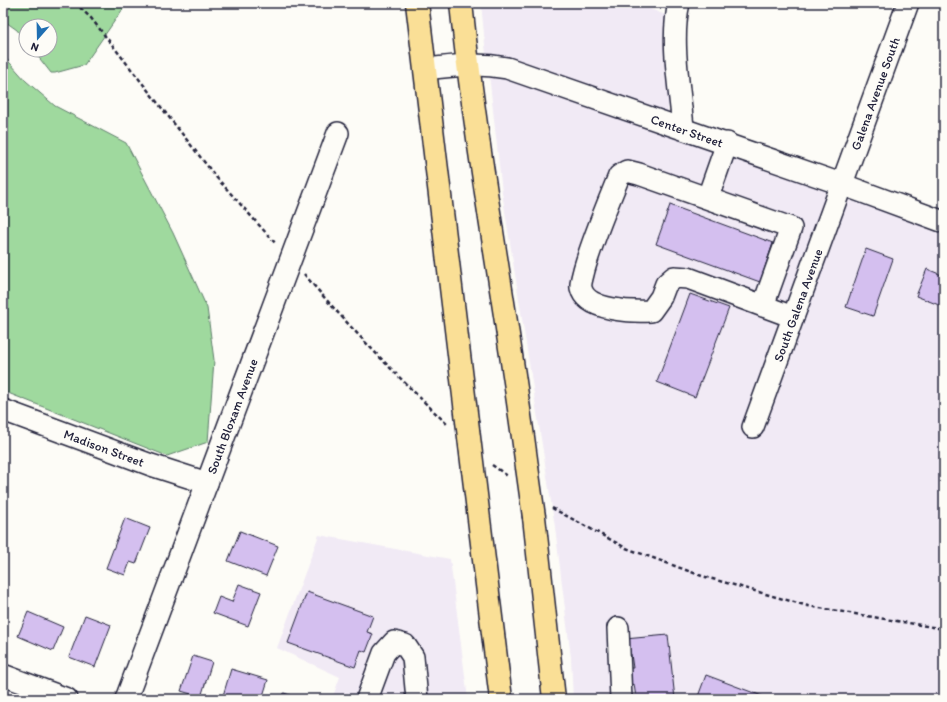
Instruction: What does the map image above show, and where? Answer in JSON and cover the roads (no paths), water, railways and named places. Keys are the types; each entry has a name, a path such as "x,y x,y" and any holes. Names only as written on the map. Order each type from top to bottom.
{"highway":[{"path":"417,3 501,699"},
{"path":"461,3 480,161 514,374 534,517 554,699"}],"street":[{"path":"680,3 676,17 676,44 683,128"},
{"name":"Galena Avenue South","path":"841,184 908,3"},
{"name":"Center Street","path":"425,69 468,64 488,64 507,68 727,143 944,222"},
{"name":"South Bloxam Avenue","path":"126,699 338,134"},
{"path":"708,197 727,143"},
{"path":"763,306 791,228 708,197 639,174 627,171 619,176 588,256 581,288 587,299 613,310 635,312 651,311 661,297 666,284 674,277 688,278 792,317"},
{"name":"South Galena Avenue","path":"753,427 841,184"},
{"name":"Madison Street","path":"3,410 150,465 207,483"},
{"path":"618,628 621,699"},
{"path":"367,699 384,653 394,642 405,644 413,657 417,699"},
{"path":"3,675 67,699"}]}
